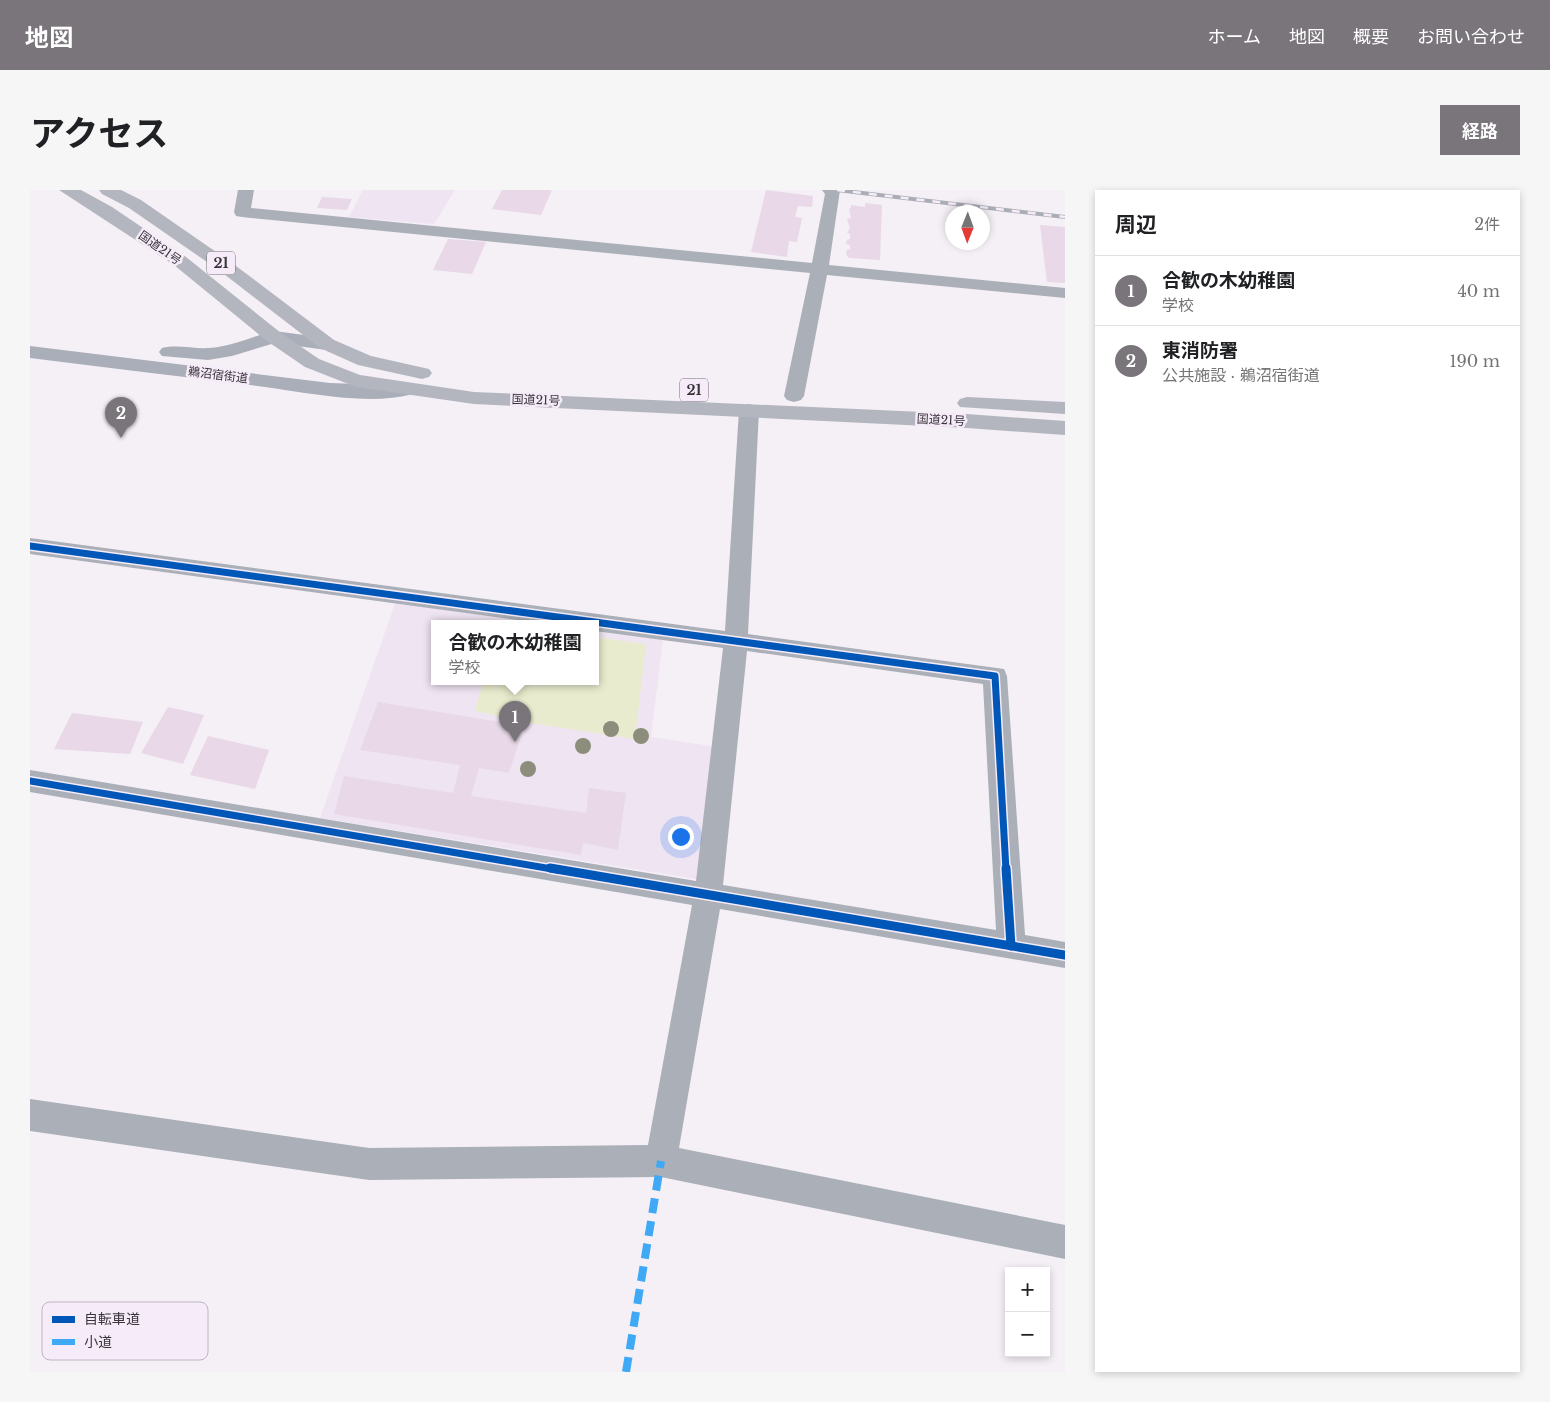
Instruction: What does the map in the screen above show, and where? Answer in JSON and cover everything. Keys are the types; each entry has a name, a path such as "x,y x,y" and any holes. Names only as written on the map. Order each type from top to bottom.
{"highway":[{"name":"国道21号","path":"68,190 106,210 180,261 274,337 312,363 356,381 406,390 474,398 967,421 1065,428"},
{"name":"国道21号","path":"108,190 135,204 226,267 327,344 365,362 392,369 435,375 522,382 1065,408"}],"street":[{"path":"246,190 242,212 1065,293"},
{"path":"794,396 820,268 833,192 830,190"},
{"path":"30,345 208,354 225,352 274,337 327,344"},
{"name":"鵜沼宿街道","path":"30,352 330,389 382,392 406,390"},
{"path":"661,1161 708,895 736,642 749,410"},
{"path":"30,546 574,620"},
{"path":"599,623 995,676 1011,946"},
{"path":"30,781 1065,955"},
{"path":"30,1115 369,1164 661,1161 1065,1242"}],"shaded area":[{"path":"363,190 455,190 434,224 349,217"},
{"path":"396,601 531,620 431,620 431,685 599,685 599,630 663,639 651,737 717,747 702,880 320,818"}],"green space":[{"path":"599,638 646,644 635,739 530,723 475,711 482,685 599,685"}],"building":[{"path":"502,190 552,190 541,215 492,209"},
{"path":"766,190 813,196 812,207 798,206 795,217 802,218 797,242 789,241 787,257 751,252"},
{"path":"322,197 352,199 347,210 317,208"},
{"path":"865,203 882,205 880,260 849,258 846,254 847,250 850,249 850,245 846,244 847,240 850,239 850,234 847,233 850,228 847,219 851,218 849,209 851,205 865,207"},
{"path":"1040,225 1065,227 1065,283 1047,282"},
{"path":"448,239 486,242 472,274 433,270"},
{"path":"378,702 524,726 509,773 479,768 471,796 586,813 589,788 626,793 618,850 583,843 581,855 334,814 344,776 453,793 460,765 360,750"},
{"path":"168,707 204,715 183,764 141,753"},
{"path":"72,713 143,722 130,754 54,749"},
{"path":"208,736 269,750 255,789 190,775"}],"railway":[{"path":"837,190 1065,217"}],"marked path":[{"path":"626,1372 661,1161"}],"cycle path":[{"path":"30,546 579,620"},
{"path":"599,623 995,676 1011,946"},
{"path":"30,781 1065,955"}],"place":[{"name":"東消防署","path":"121,438"},
{"name":"合歓の木幼稚園","path":"515,742"}]}
